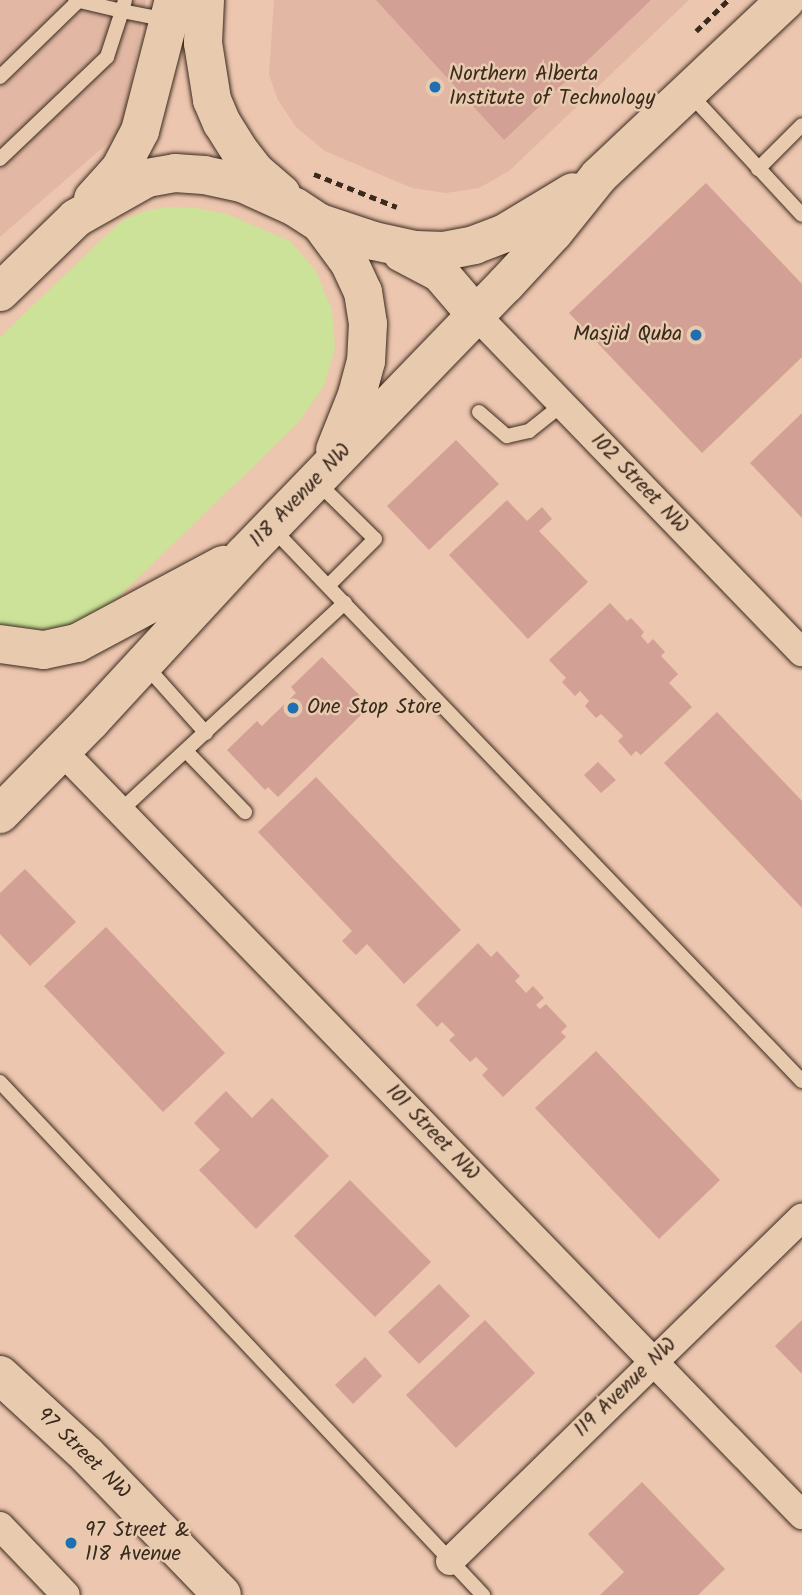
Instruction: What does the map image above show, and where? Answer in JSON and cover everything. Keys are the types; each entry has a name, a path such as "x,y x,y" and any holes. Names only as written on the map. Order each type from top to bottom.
{"main road":[{"path":"205,0 206,72 222,123 255,171 308,215 353,272 363,292 368,324 366,361 357,396 322,474"},
{"name":"118 Avenue NW","path":"0,814 554,232 599,176 786,0"},
{"path":"0,292 76,218 120,169 140,131 172,10"},
{"name":"118 Avenue NW","path":"76,218 147,177 174,173 204,175 242,183 308,215 374,241 415,250 444,251 474,245 535,217 599,176"},
{"path":"374,241 426,263 440,272 476,315"},
{"path":"0,644 44,650 77,643 244,555"},
{"path":"0,1352 88,1455"},
{"name":"97 Street NW","path":"0,1375 88,1455 222,1595"}],"street":[{"name":"102 Street NW","path":"476,315 802,652"},
{"name":"101 Street NW","path":"62,751 802,1516"},
{"name":"119 Avenue NW","path":"450,1561 802,1217"},
{"path":"0,1526 66,1595"}],"lane":[{"path":"0,77 76,1 172,10"},
{"path":"0,159 107,57 123,6"},
{"path":"687,91 802,215"},
{"path":"758,170 802,125"},
{"path":"479,412 506,436 530,431 562,404"},
{"path":"322,474 375,539 328,586"},
{"path":"272,528 802,1081"},
{"path":"119,812 345,603"},
{"path":"144,664 206,733"},
{"path":"186,751 245,812"},
{"path":"0,1082 483,1595"}],"path":[{"path":"689,38 728,0"},
{"path":"306,168 403,209"}],"shaded area":[{"path":"0,0 146,0 123,130 0,237"},
{"name":"Northern Alberta Institute of Technology","path":"274,0 689,0 509,171 479,188 446,193 412,188 325,151 296,127 278,100 269,75"}],"green space":[{"path":"167,207 196,208 227,214 290,241 316,271 332,310 335,348 324,386 298,423 110,605 60,635 0,628 0,337 121,221 144,211"}],"building":[{"path":"376,0 651,0 504,140"},
{"name":"Masjid Quba","path":"706,183 802,284 802,357 702,453 569,313"},
{"path":"802,413 802,518 750,463"},
{"path":"456,440 499,484 429,550 387,506"},
{"path":"507,500 527,521 542,507 552,519 539,531 588,582 528,639 449,555"},
{"path":"610,603 627,621 631,618 644,632 641,636 648,644 653,639 665,652 661,656 678,674 669,683 692,707 641,755 636,751 631,756 618,741 623,736 601,714 596,718 585,706 589,701 580,691 575,696 562,682 566,678 549,660"},
{"path":"322,657 370,706 278,797 268,787 265,790 227,750 257,721 262,726 296,693 291,687"},
{"path":"717,712 802,801 802,908 664,763"},
{"path":"598,762 616,780 601,793 584,775"},
{"path":"316,777 461,930 404,984 367,944 356,955 342,941 352,931 258,832"},
{"path":"25,869 76,922 30,966 0,934 0,893"},
{"path":"106,927 225,1053 163,1112 44,986"},
{"path":"478,943 491,957 497,951 520,976 515,981 526,993 533,986 544,998 536,1005 540,1009 546,1004 567,1026 561,1032 566,1037 503,1097 482,1075 488,1069 476,1057 470,1062 449,1040 455,1035 442,1022 437,1027 416,1005"},
{"path":"596,1051 720,1180 659,1239 535,1108"},
{"path":"226,1091 252,1118 272,1098 329,1156 256,1229 199,1170 220,1150 194,1123"},
{"path":"350,1180 431,1262 375,1317 294,1236"},
{"path":"439,1284 470,1316 419,1364 388,1332"},
{"path":"485,1320 535,1373 456,1448 406,1395"},
{"path":"802,1320 802,1374 775,1346"},
{"path":"365,1357 382,1376 353,1404 335,1385"},
{"path":"642,1482 725,1569 698,1595 600,1595 624,1572 588,1534"}],"place":[{"name":"Northern Alberta Institute of Technology","path":"435,87"},
{"name":"Masjid Quba","path":"696,335"},
{"name":"One Stop Store","path":"293,708"},
{"name":"97 Street & 118 Avenue","path":"71,1543"}]}
